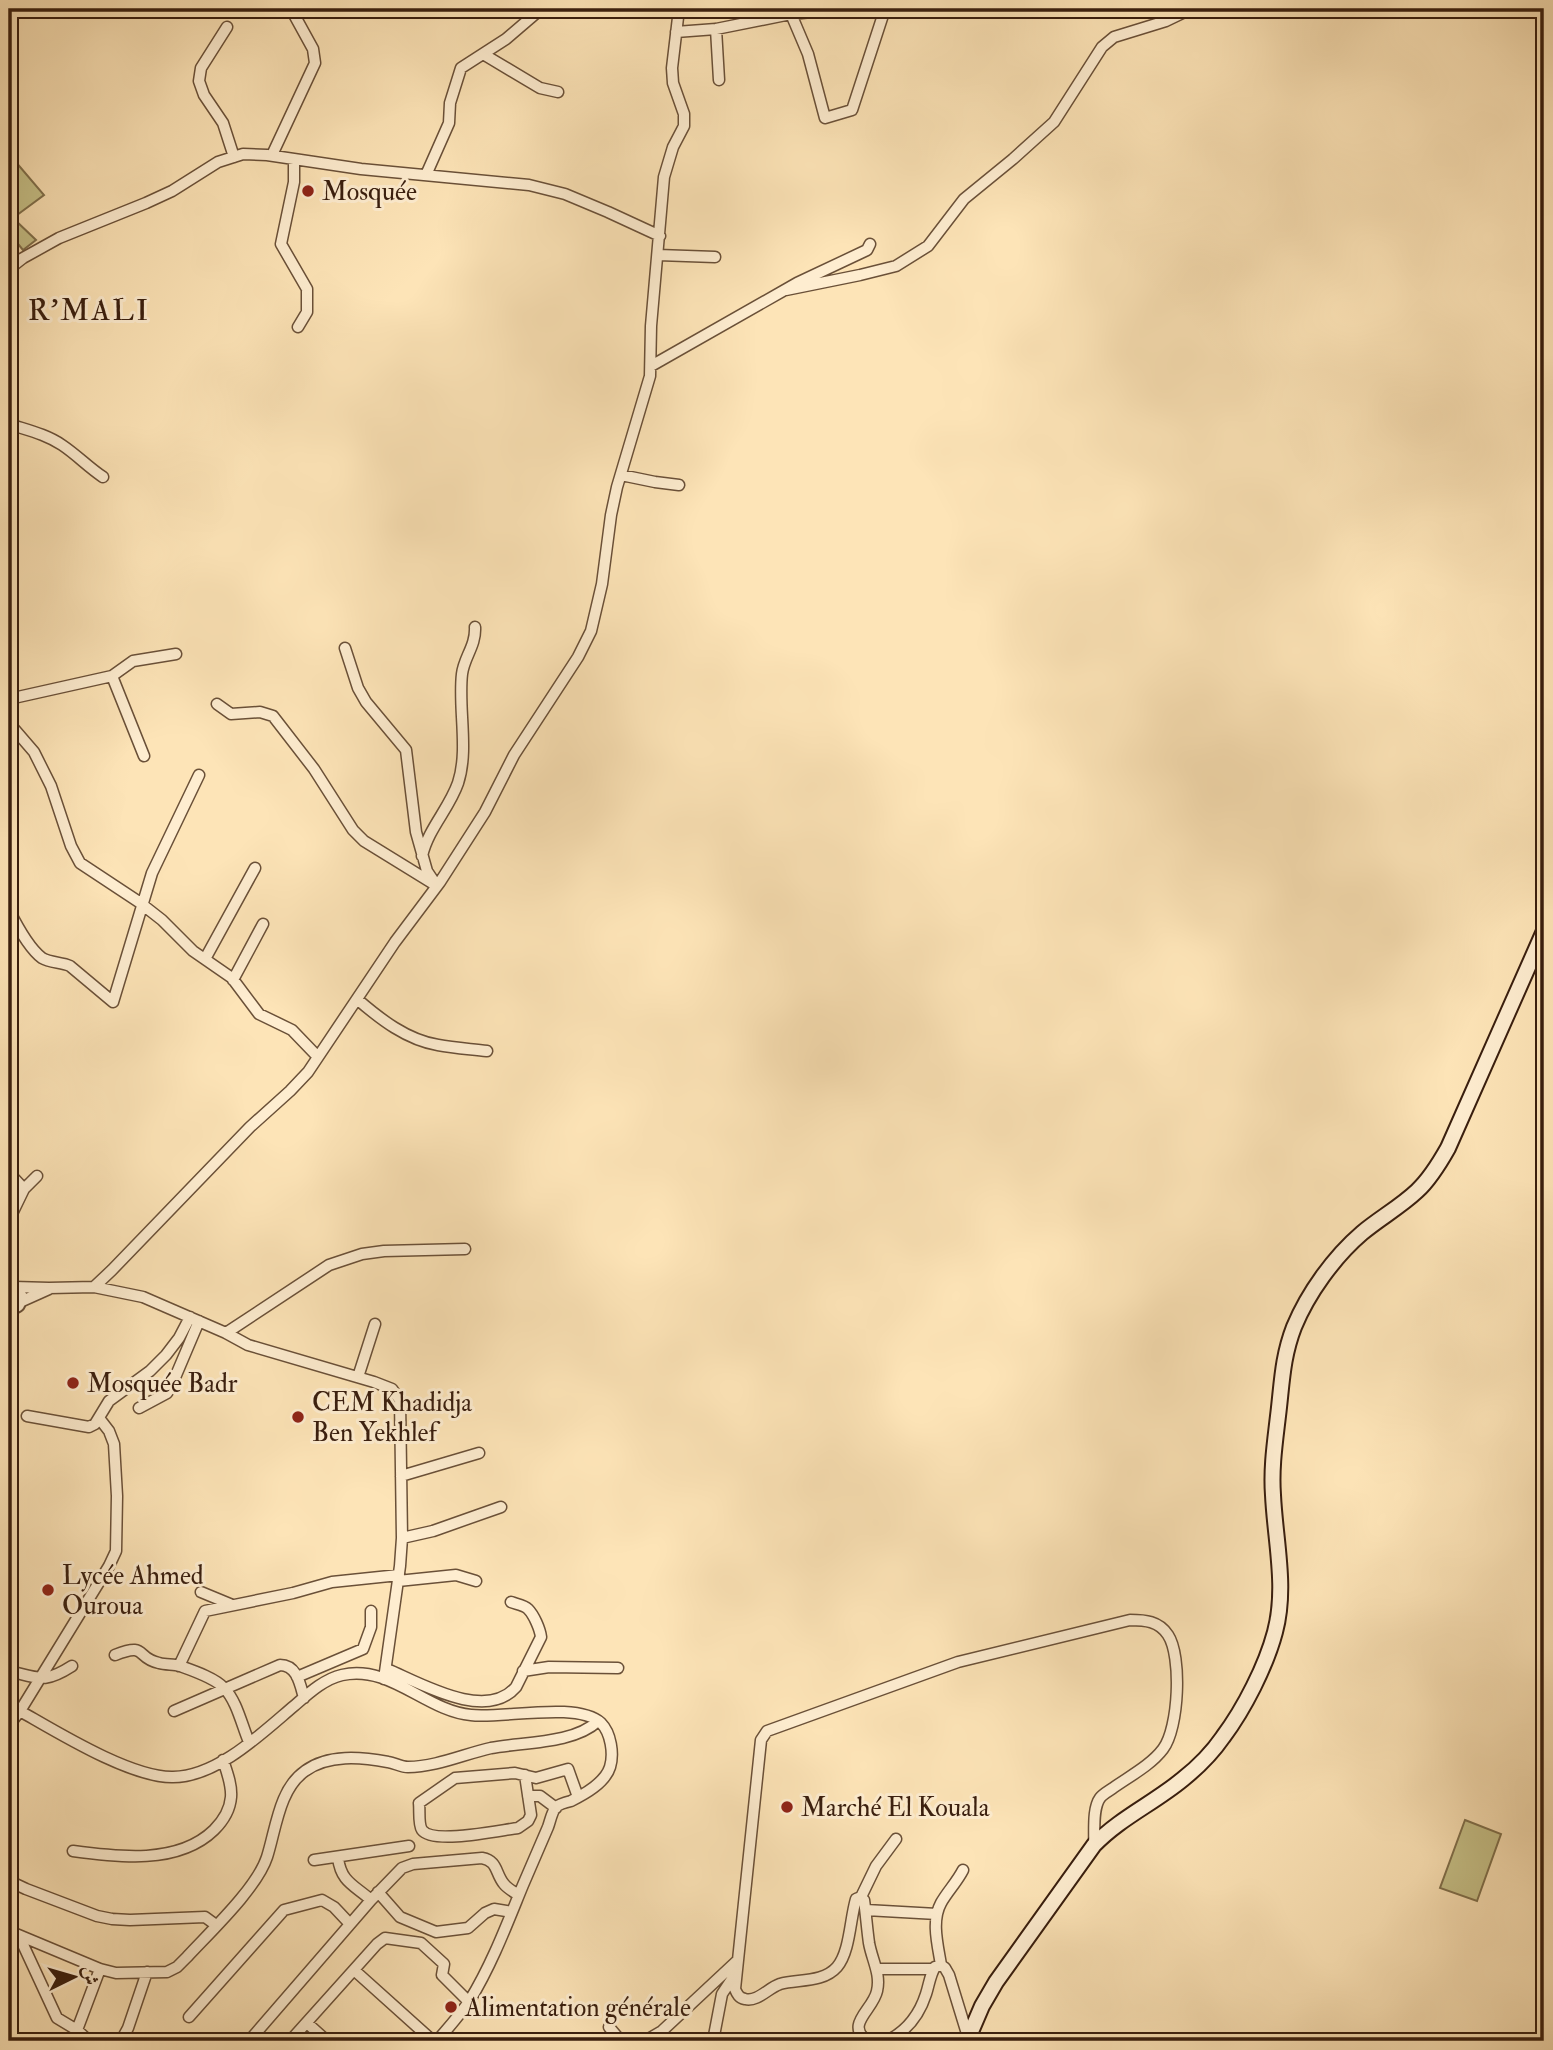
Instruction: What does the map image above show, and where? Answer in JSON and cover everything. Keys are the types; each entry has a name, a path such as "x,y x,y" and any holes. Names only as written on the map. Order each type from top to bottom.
{"main road":[{"path":"968,2039 996,1982 1094,1845 1108,1830 1182,1780 1203,1761 1224,1736 1246,1699 1265,1661 1275,1632 1279,1604 1280,1572 1272,1472 1282,1370 1294,1328 1311,1295 1339,1257 1361,1234 1418,1191 1434,1172 1448,1148 1544,931"}],"street":[{"path":"272,155 315,63 313,49 291,9"},
{"path":"426,175 449,123 450,103 461,68 506,39 541,9"},
{"path":"94,1286 250,1127 308,1072 485,812 514,755 578,657 591,631 602,584 611,515 650,376 651,326 664,177 673,147 684,127 684,114 673,83 672,68 679,9"},
{"path":"676,32 716,29 758,14 844,9"},
{"path":"791,13 808,54 825,118 852,110 885,9"},
{"path":"786,290 895,266 928,246 964,199 1054,122 1102,47 1114,37 1166,21 1191,9"},
{"path":"227,27 201,68 199,81 223,123 234,157"},
{"path":"716,29 719,80"},
{"path":"483,54 540,88 558,92"},
{"path":"9,269 59,237 146,204 218,162 243,154 272,155 361,169 529,185 565,194 660,236"},
{"path":"294,159 294,182 281,244 307,289 307,312 298,327"},
{"path":"651,366 786,290 867,250 870,244"},
{"path":"658,254 715,257"},
{"path":"9,424 49,437 103,477"},
{"path":"621,475 679,485"},
{"path":"422,857 428,837 447,807 458,782 462,753 462,674 474,644 475,627"},
{"path":"345,648 358,688 366,702 406,750 416,832 427,871 437,886"},
{"path":"9,699 112,677 133,661 176,654"},
{"path":"112,677 144,756"},
{"path":"216,704 231,714 260,712 273,716 314,769 353,830 364,841 437,886"},
{"path":"9,723 34,752 51,786 71,846 80,863 144,906 233,980 259,1014 292,1030 318,1057"},
{"path":"9,910 34,950 44,960 70,965 113,1002 152,873 199,775"},
{"path":"205,959 255,868"},
{"path":"233,980 263,924"},
{"path":"357,999 393,1027 420,1039 435,1045 487,1051"},
{"path":"9,1173 24,1189"},
{"path":"9,1220 24,1189 37,1176"},
{"path":"226,1333 329,1265 345,1258 384,1251 465,1249"},
{"path":"11,1287 94,1286 142,1297 248,1345 391,1389 400,1400 402,1538 386,1674"},
{"path":"11,1287 20,1293 12,1308"},
{"path":"12,1308 49,1288"},
{"path":"139,1408 167,1393 172,1387 194,1319"},
{"path":"27,1416 89,1427 95,1424 109,1401 150,1371 194,1319"},
{"path":"358,1377 375,1324"},
{"path":"9,1725 110,1566 116,1551 114,1444 99,1418"},
{"path":"401,1476 479,1453"},
{"path":"402,1538 433,1531 501,1507"},
{"path":"178,1665 202,1614 209,1610 332,1582 456,1575 476,1581"},
{"path":"201,1592 232,1604"},
{"path":"20,1711 71,1741 157,1777 176,1777 206,1771 249,1742 304,1698 330,1680 344,1675 386,1674 446,1695 483,1702 510,1694 541,1637 529,1609 511,1602"},
{"path":"297,1677 363,1649 371,1627 371,1611"},
{"path":"896,1839 876,1866 861,1897 856,1899 845,1953 831,1973 822,1978 776,1985 755,1999 744,2000 737,1995 734,1989 761,1740 767,1731 958,1662 1130,1620 1147,1620 1162,1628 1169,1636 1175,1664 1177,1708 1173,1729 1165,1747 1153,1760 1101,1797 1095,1819 1094,1845"},
{"path":"116,1655 132,1649 137,1650 151,1661 178,1665 225,1688 249,1742"},
{"path":"174,1711 280,1665 287,1665 292,1669 304,1698"},
{"path":"9,1671 40,1678 55,1677 72,1666"},
{"path":"523,1671 549,1667 618,1668"},
{"path":"354,1970 435,2041 469,2002 491,1963 556,1808 594,1787 609,1770 612,1749 602,1724 591,1717 569,1713 526,1712 495,1716 451,1712 395,1682 386,1674"},
{"path":"9,1931 100,1969 116,1973 167,1972 177,1967 257,1877 265,1864 283,1802 291,1786 303,1772 318,1763 338,1759 366,1759 390,1762 404,1768 443,1762 493,1748 559,1739 590,1729 598,1721"},
{"path":"73,1851 112,1856 152,1855 194,1844 221,1823 230,1806 231,1786 223,1760"},
{"path":"525,1775 531,1815 528,1821 518,1828 443,1837 423,1832 419,1803 455,1778 514,1773 525,1775 536,1778 568,1769 578,1797"},
{"path":"528,1796 540,1796 556,1808"},
{"path":"314,1860 409,1846"},
{"path":"338,1858 339,1872 343,1877 375,1896 400,1917 436,1931 468,1928 494,1909 512,1912"},
{"path":"249,2041 402,1868 413,1864 489,1859 495,1864 507,1887 519,1895"},
{"path":"887,2041 913,2021 923,2002 937,1967 937,1914 963,1870"},
{"path":"9,1881 105,1918 130,1920 205,1917 216,1925"},
{"path":"861,1897 866,1910 869,1946 877,1969 877,1992 858,2028 860,2036 868,2041"},
{"path":"189,2017 285,1910 322,1900 350,1924"},
{"path":"866,1910 937,1914"},
{"path":"19,1936 57,2018 89,2041"},
{"path":"290,2041 385,1938 426,1945 444,1964 442,1975 469,2002"},
{"path":"645,2041 662,2031 737,1961"},
{"path":"877,1969 945,1968 968,2039"},
{"path":"77,2030 100,1969"},
{"path":"121,2041 147,1972"},
{"path":"713,2041 722,1994 736,1973"},
{"path":"307,2023 327,2041"},
{"path":"608,2027 621,2040 626,2041"}],"shaded area":[{"path":"9,154 44,195 13,218 36,240 23,250 9,233"},
{"path":"1465,1820 1501,1834 1477,1901 1440,1888"}],"place":[{"name":"Mosquée","path":"308,191"},
{"name":"Mosquée Badr","path":"73,1383"},
{"name":"CEM Khadidja Ben Yekhlef","path":"298,1417"},
{"name":"Lycée Ahmed Ouroua","path":"48,1590"},
{"name":"Marché El Kouala","path":"787,1807"},
{"name":"Alimentation générale","path":"451,2007"}],"district":[{"name":"R'MALI","path":"89,310"}]}
